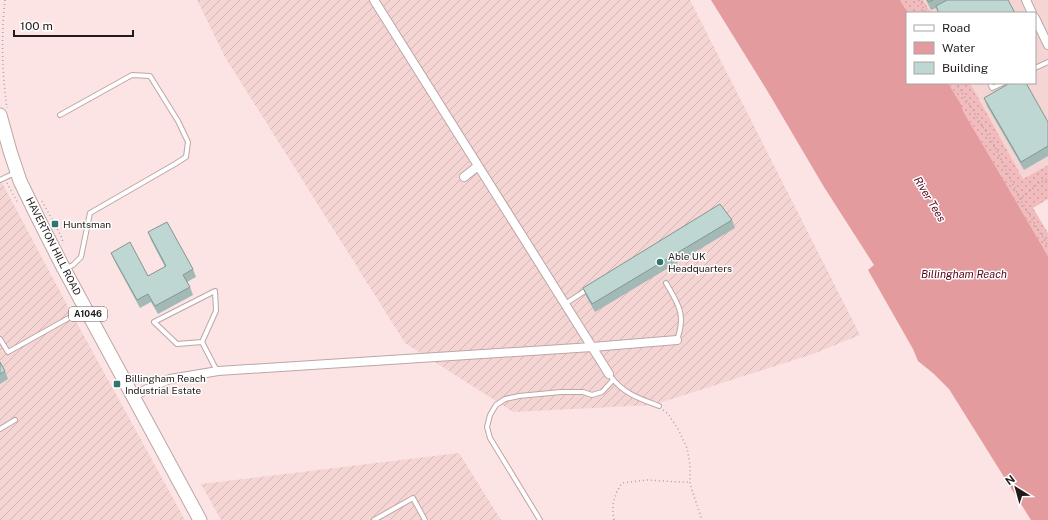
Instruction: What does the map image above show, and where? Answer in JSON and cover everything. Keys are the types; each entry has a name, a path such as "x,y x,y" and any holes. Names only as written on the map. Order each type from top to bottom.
{"main road":[{"name":"HAVERTON HILL ROAD","path":"4,112 10,151 20,181 64,269 200,520"}],"street":[{"path":"374,0 611,377"},
{"path":"1026,0 1032,12"},
{"path":"1036,20 1048,45"},
{"path":"464,176 478,166"},
{"path":"571,348 584,335"},
{"path":"133,397 170,379 218,371 592,347 677,340"}],"lane":[{"path":"1036,68 1048,62"},
{"path":"60,116 132,75 150,76 178,121 188,142 186,157 170,168 90,213 81,257 72,265 64,269"},
{"path":"990,84 992,88 1001,84"},
{"path":"0,180 17,172"},
{"path":"666,283 680,310 680,330 677,340"},
{"path":"565,304 596,284"},
{"path":"215,291 216,311 202,342 176,344 154,322 215,291"},
{"path":"0,339 8,352 86,309"},
{"path":"202,342 218,371"},
{"path":"540,520 490,438 488,427 490,415 496,406 505,399 519,396 561,392 583,392 592,395 602,392 611,377 618,385 631,394 659,406"},
{"path":"0,430 15,420"},
{"path":"374,520 412,498 425,520"}],"path":[{"path":"4,112 2,61 5,0"},
{"path":"919,0 925,12"},
{"path":"957,84 994,145 1020,199 1048,246"},
{"path":"1020,199 1048,179"},
{"path":"40,197 64,244"},
{"path":"659,406 668,414 675,424 687,448 690,465 690,482 702,520"},
{"path":"614,520 613,505 616,492 622,483 648,480 690,482"}],"shaded area":[{"path":"197,0 690,0 860,335 813,354 653,405 513,412 405,343 225,57"},
{"path":"900,0 923,0 930,12 907,12"},
{"path":"923,0 1048,0 1048,165 1023,179 971,84 1036,84 1036,12 930,12"},
{"path":"949,84 971,84 1023,179 1048,165 1048,199 1033,208 1048,233 1048,256 963,111 962,106"},
{"path":"0,179 73,316 185,520 0,520"},
{"path":"459,453 501,520 221,520 201,484"}],"water":[{"name":"Billingham Reach","path":"711,0 900,0 907,12 906,12 906,84 949,84 1048,256 1048,520 1031,520 949,389 918,361 913,349 868,270 874,265 824,187 768,92"}],"building":[{"path":"947,0 1008,0 1014,12 939,12 936,6"},
{"path":"1008,84 1027,84 1048,122 1048,146 1021,162 984,98"},
{"path":"720,204 732,220 592,304 583,288"},
{"path":"167,222 193,269 183,275 190,287 155,306 148,294 137,300 111,253 130,242 148,276 166,266 148,232"},
{"path":"0,362 5,371 0,374"}],"place":[{"name":"Huntsman","path":"55,224"},
{"name":"Able UK Headquarters","path":"660,262"},
{"name":"Billingham Reach Industrial Estate","path":"117,384"}],"water label":[{"name":"River Tees","path":"930,199"}]}
